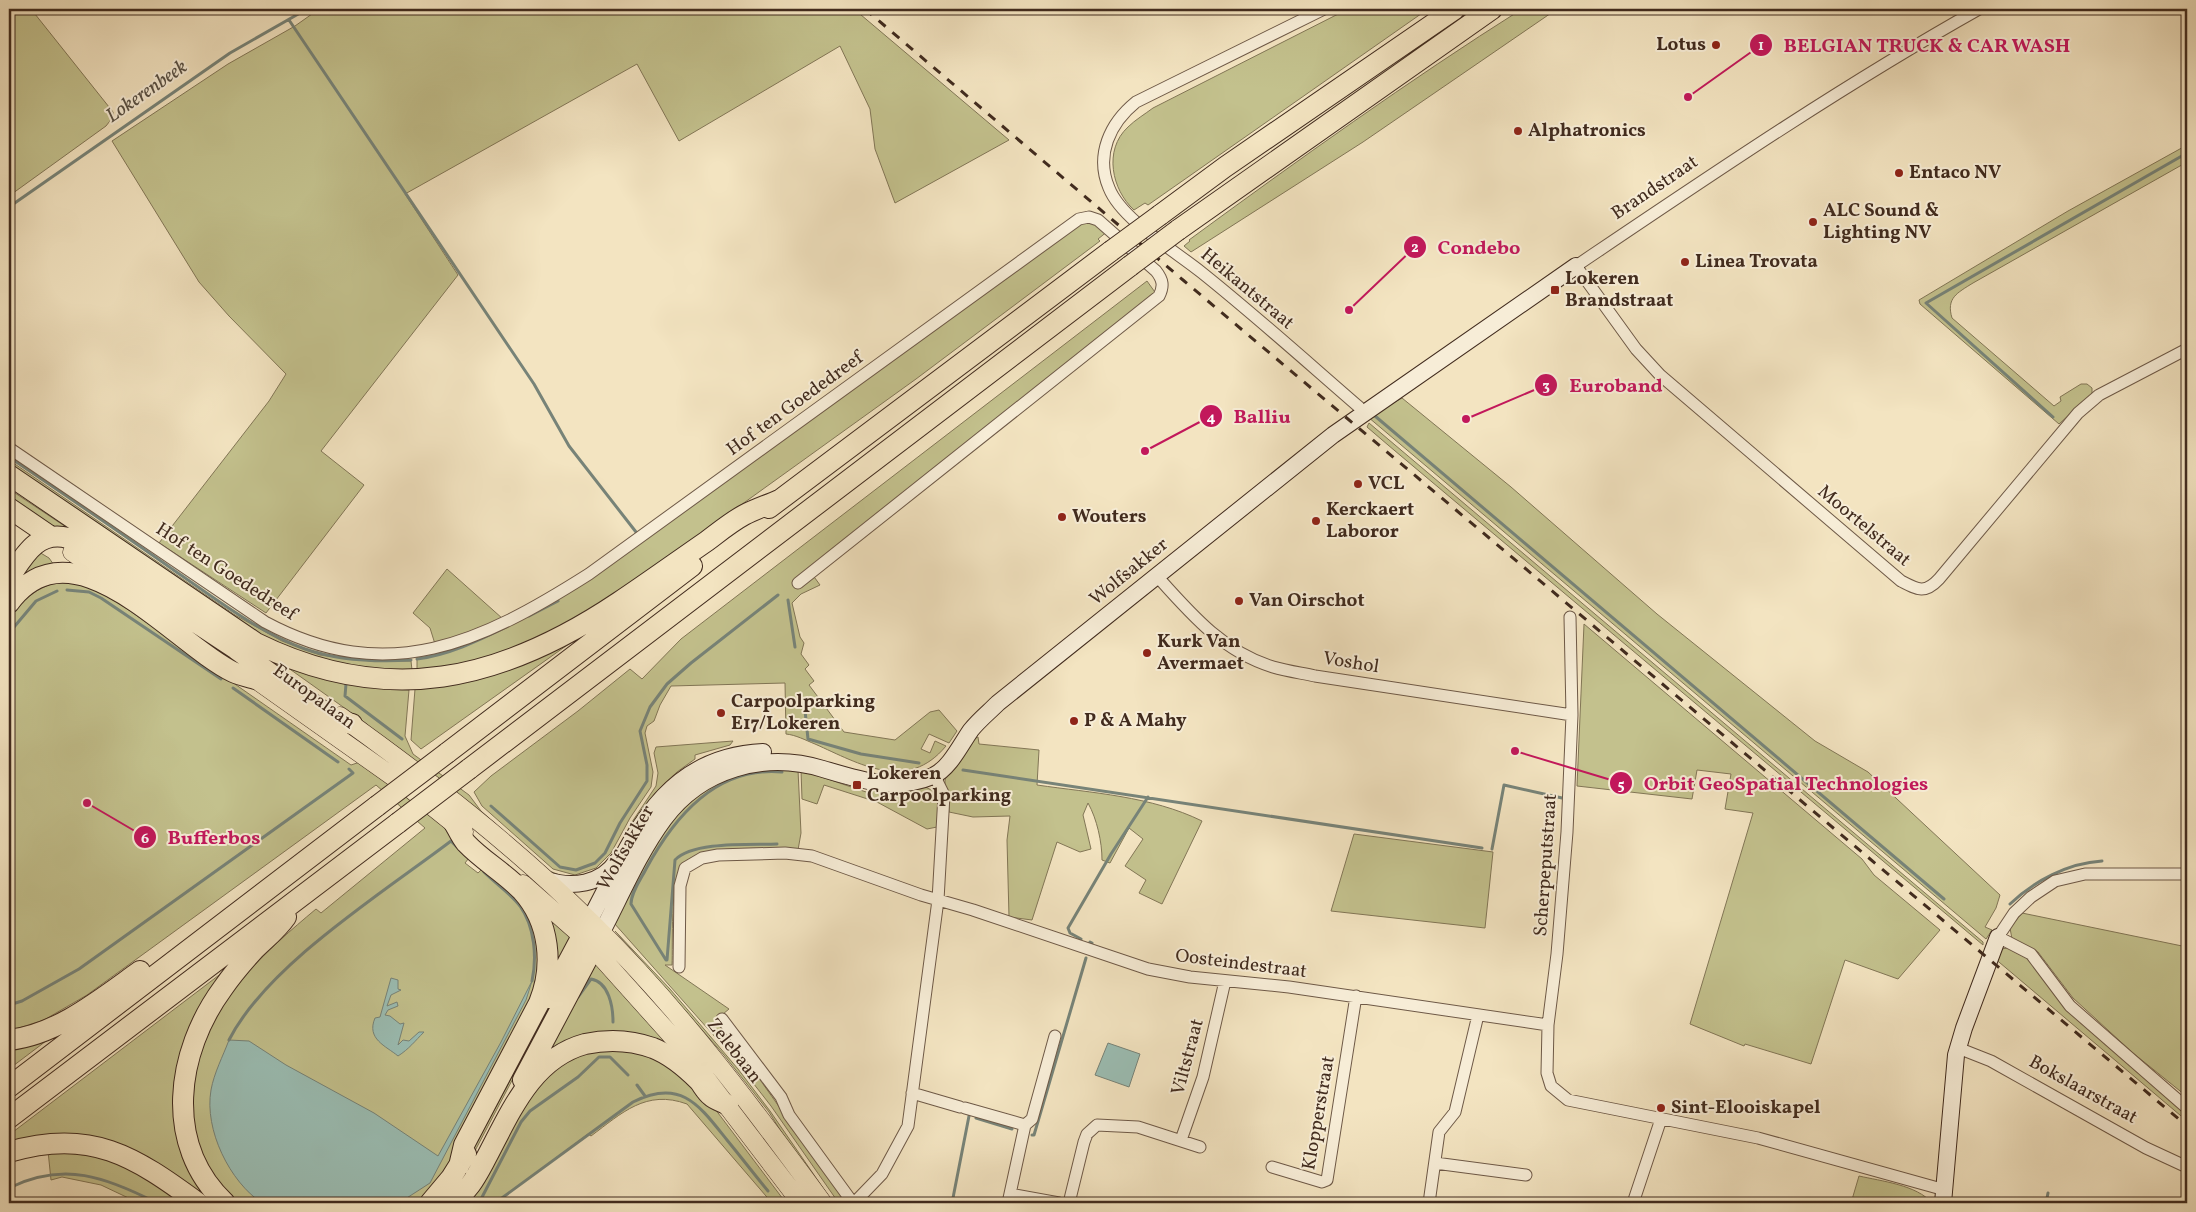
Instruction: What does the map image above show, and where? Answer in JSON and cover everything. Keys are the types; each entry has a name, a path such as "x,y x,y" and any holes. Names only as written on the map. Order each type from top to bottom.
{"highway":[{"path":"9,1087 779,500 1111,251 1224,167 1455,9"},
{"path":"9,1118 1178,230 1492,9"},
{"path":"9,475 256,643 298,663 342,674 391,680 422,680 463,674 505,662 547,644 619,602 743,515 779,500"},
{"name":"Europalaan","path":"9,508 50,536"},
{"path":"9,578 33,545 50,536 60,536 79,543 236,649 335,720 352,724"},
{"path":"9,603 28,584 44,575 71,572 85,575 119,592 232,672 255,679"},
{"path":"454,823 466,842 515,885 529,900 542,923 548,950 544,991 464,1145 459,1166"},
{"path":"226,1203 205,1180 188,1143 183,1118 182,1093 192,1045 199,1024 223,988 255,949 281,924 307,890"},
{"path":"9,1040 40,1032 57,1024 94,1003 170,950 212,932"},
{"path":"430,1203 459,1166 592,934"},
{"path":"450,1202 466,1183 482,1155 592,934"},
{"path":"450,1202 460,1197 478,1173 526,1085 538,1072 565,1051 605,1041 642,1044 656,1049 678,1062 720,1101"},
{"path":"9,1152 30,1146 57,1143 87,1145 108,1149 154,1170 198,1203"}],"main road":[{"name":"Europalaan","path":"9,483 116,554 352,724 471,813 546,880 592,934"},
{"name":"Europalaan","path":"50,536 413,791 592,934"},
{"name":"Zelebaan","path":"592,934 686,1052 793,1202"},
{"name":"Zelebaan","path":"592,934 694,1035 823,1203"}],"street":[{"name":"Heikantstraat","path":"1324,9 1136,102 1114,122 1106,139 1103,164 1111,193 1129,215 1200,271 1359,407 1362,410 1362,415"},
{"name":"Brandstraat","path":"1362,415 1738,155 1910,48 1979,9"},
{"name":"Hof ten Goededreef","path":"9,448 265,622 282,631 322,647 356,653 392,655 421,652 464,641 491,630 548,600 589,574 1079,219 1088,217 1098,220 1156,271 1162,279 1163,288 1159,296 798,583"},
{"name":"Moortelstraat","path":"1576,266 1636,349 1660,375 1901,581 1922,590 1930,588 1939,579 2078,413 2099,396 2187,349"},
{"name":"Wolfsakker","path":"592,934 664,818 689,793 708,780 748,764 780,761 809,765 863,781 882,784 903,784 934,775 946,765 983,717 998,703 1156,575 1333,435 1362,415"},
{"name":"Voshol","path":"1156,575 1201,625 1237,652 1273,667 1315,676 1572,715"},
{"name":"Scherpeputstraat","path":"1570,617 1572,715 1567,832 1557,954 1548,1025 1547,1073 1551,1086 1568,1100 1600,1108 1758,1138 1944,1197"},
{"name":"Wolfsakker","path":"546,880 559,884 581,884 593,881 606,873 618,859 644,811 652,802 692,772 711,763 748,753 780,752 818,757 882,784"},
{"path":"853,1203 882,1174 898,1149 908,1126 938,900 944,795 934,775"},
{"name":"Wolfsakker","path":"592,934 635,837 651,811 669,790"},
{"name":"Oosteindestraat","path":"679,967 680,886 685,868 702,858 761,853 812,856 938,900 1148,969 1226,982 1356,996 1548,1025"},
{"path":"1944,1197 1958,1048 1996,942 2014,913 2031,897 2055,881 2084,874 2187,874"},
{"path":"1996,942 2031,954 2070,1006 2187,1108"},
{"name":"Viltstraat","path":"1180,1140 1203,1077 1226,982"},
{"name":"Klopperstraat","path":"1272,1167 1322,1182 1327,1180 1356,996"},
{"path":"1429,1203 1439,1132 1455,1112 1478,1015"},
{"name":"Zelebaan","path":"722,1019 781,1097 789,1116 853,1203"},
{"path":"1055,1036 1032,1119 1025,1125 1009,1198 1059,1203"},
{"name":"Bokslaarstraat","path":"1958,1048 1991,1061 2152,1152 2187,1167"},
{"path":"912,1093 1025,1125"},
{"path":"1633,1203 1661,1119"},
{"path":"1069,1203 1084,1142 1087,1134 1097,1125 1138,1127 1200,1148"},
{"path":"1435,1162 1526,1175"}],"shaded area":[{"path":"9,9 31,9 113,112 113,117 106,126 9,196"},
{"path":"319,9 854,9 1009,140 895,203 875,149 870,109 840,46 679,141 637,64 405,194 458,275 321,451 364,485 266,613 159,543 269,401 286,374 229,316 199,282 112,141 228,64 295,26"},
{"path":"1348,9 1428,9 1148,205 1145,203 1134,210 1126,202 1116,181 1113,170 1113,158 1120,136 1131,124 1153,108"},
{"path":"1522,9 1557,9 1363,142 1191,252 1184,246 1189,240 1271,180 1437,64"},
{"path":"2187,145 2187,162 1973,283 1958,293 1952,301 1950,306 1952,318 2054,406 2061,401 2060,397 2081,384 2087,384 2092,388 2092,394 2059,424 1920,304 1919,300 2068,211"},
{"path":"1085,219 1108,231 1098,239 1100,241 916,379 620,592 550,634 471,664 417,670 417,656 550,602"},
{"path":"1147,281 1157,295 812,574 820,585 801,594 792,603 800,637 804,643 801,654 809,665 805,669 814,681 809,685 844,732 895,740 930,712 939,710 957,731 949,743 929,734 921,749 930,753 935,741 946,746 931,760 915,768 899,771 883,770 866,766 793,735 786,734 785,683 671,686 660,705 654,721 647,726 645,733 653,772 651,787 630,818 611,853 596,868 575,875 553,869 482,806 474,792 491,776 578,711 630,669 642,679 681,639"},
{"path":"1402,398 1511,487 1657,614 1815,741 1868,772 2000,895 1996,908 1985,927 1992,930 1986,939 1368,417"},
{"path":"1369,423 1983,942 1983,945 1388,445 1367,427"},
{"path":"9,460 235,615 282,641 320,655 371,661 411,661 412,670 362,670 274,645 9,468"},
{"path":"9,489 78,535 61,532 9,501"},
{"path":"34,549 49,558 54,565 9,597 9,584"},
{"path":"447,569 503,619 435,644 430,628 413,613"},
{"path":"58,582 82,582 120,604 351,765 360,762 440,820 472,854 465,863 478,873 486,865 517,892 535,926 540,959 535,994 452,1166 420,1203 236,1203 207,1167 201,1154 194,1127 193,1071 196,1057 205,1034 230,993 262,957 297,925 316,909 321,913 425,828 376,785 87,995 44,1020 9,1031 9,617 31,595 43,587"},
{"path":"1584,624 1862,859 1874,875 1940,930 1898,979 1845,960 1811,1064 1745,1044 1744,1046 1690,1024 1753,813 1725,809 1731,774 1697,770 1692,799 1577,786"},
{"path":"587,631 421,749 411,740 415,689"},
{"path":"270,655 310,671 345,679 345,682 369,687 409,690 405,736 413,754 469,795 481,811 547,870 567,878 586,878 568,880 550,875 464,801 383,740 367,724"},
{"path":"978,737 979,744 1039,750 1037,785 1100,793 1142,801 1183,813 1202,821 1162,904 1139,893 1146,880 1125,866 1143,839 1129,828 1110,863 1102,860 1098,831 1088,803 1083,815 1091,849 1080,852 1057,842 1032,920 1009,917 1007,840 1010,816 973,817 949,812 945,785 946,776 963,749"},
{"path":"733,741 730,745 695,755 695,759 677,772 655,793 616,853 632,822 656,786 658,773 654,753 656,747"},
{"path":"759,766 798,770 801,833 798,850 753,848 717,850 689,859 681,867 677,875 672,929 672,965 665,965 729,1009 717,1019 843,1197 838,1202 771,1106 732,1056 614,923 657,836 694,794"},
{"path":"801,770 872,794 873,790 925,787 931,790 937,798 937,827 927,829 877,802 824,785 817,804 802,799"},
{"path":"1354,834 1493,852 1485,928 1331,911"},
{"path":"543,909 575,941 560,970"},
{"path":"2022,913 2187,947 2187,1092 2185,1095 2133,1053 2073,998 2038,952 2012,939 2010,928"},
{"path":"615,931 670,989 738,1069 770,1111 832,1201 787,1141 769,1112 724,1055"},
{"path":"2008,948 2030,960 2187,1112 2187,1121 1993,957 2001,949"},
{"path":"578,955 467,1166 459,1175"},
{"path":"594,961 683,1059 651,1041 544,1059"},
{"path":"231,966 178,1087 218,1203 208,1203 152,1162 9,1147 9,1135"},
{"path":"50,1038 9,1069 9,1044"},
{"path":"627,1048 663,1060 706,1097 786,1203 772,1203 687,1104 659,1099 635,1106 613,1119 591,1136 588,1134 495,1203 464,1203 524,1101 565,1061 585,1053"},
{"path":"48,1151 85,1152 121,1162 184,1203 139,1203 101,1185 62,1177 51,1180"},
{"path":"1859,1176 1908,1188 1932,1203 1851,1203"}],"water":[{"path":"391,978 398,980 398,989 401,990 391,995 387,1006 397,1002 398,1006 388,1010 385,1015 390,1016 400,1024 404,1023 398,1045 403,1040 409,1041 419,1032 424,1032 409,1048 398,1056 375,1037 373,1031 375,1018 380,1017"},
{"path":"532,981 526,1000 430,1183 399,1203 262,1203 250,1194 230,1169 216,1138 210,1105 214,1077 229,1040 249,1041 286,1065 374,1113 438,1156 501,1042"},
{"path":"1108,1043 1140,1054 1129,1087 1095,1075"}],"waterway":[{"name":"Lokerenbeek","path":"9,207 230,53 307,9"},
{"path":"289,20 534,384 569,446 636,532"},
{"path":"2053,417 1926,303 2187,153"},
{"path":"1375,416 1944,899"},
{"path":"9,457 222,604 271,634 305,649 330,656 385,661 411,660"},
{"path":"67,590 89,592 101,598 221,679"},
{"path":"9,633 36,601 57,591"},
{"path":"491,806 560,867 576,870 595,863 605,853 620,823 647,781 647,765 640,731 650,707 667,684 778,595"},
{"path":"788,600 795,647"},
{"path":"529,616 558,601"},
{"path":"417,659 451,651 506,627"},
{"path":"346,684 345,696 402,739"},
{"path":"233,688 338,762"},
{"path":"804,701 808,739 861,754 919,763"},
{"path":"9,1005 22,1001 79,969 353,773 349,769"},
{"path":"963,770 1482,848"},
{"path":"666,960 631,904 634,890 657,850 684,814 717,786 737,777 758,772 782,772"},
{"path":"1492,849 1504,785 1562,798"},
{"path":"1081,939 1070,933 1068,928 1111,854 1148,797"},
{"path":"229,1040 247,1012 270,984 298,958 361,907 451,841 457,847"},
{"path":"667,960 675,860 683,854 708,847 738,844 777,844"},
{"path":"2010,904 2030,888 2064,869 2089,862 2102,861"},
{"path":"484,872 520,906 529,923 534,943 534,972 532,981"},
{"path":"1032,1135 1034,1135 1086,958"},
{"path":"578,997 591,979 597,981 609,996 613,1022"},
{"path":"479,1203 521,1122 530,1111 578,1077 599,1057 610,1057 628,1075"},
{"path":"637,1085 645,1096"},
{"path":"495,1203 633,1102 650,1095 664,1093 676,1094 698,1106 768,1191"},
{"path":"952,1203 969,1116"},
{"path":"976,1118 1012,1129"},
{"path":"9,1188 48,1175 67,1174 102,1180 157,1203"},
{"path":"2046,1203 2048,1193"}],"railway":[{"path":"865,9 1183,280 2187,1126"}],"place":[{"name":"Lotus","path":"1716,45"},
{"name":"BELGIAN TRUCK & CAR WASH","path":"1688,97"},
{"name":"Alphatronics","path":"1518,131"},
{"name":"Entaco NV","path":"1899,173"},
{"name":"ALC Sound & Lighting NV","path":"1813,222"},
{"name":"Linea Trovata","path":"1685,262"},
{"name":"Lokeren Brandstraat","path":"1555,290"},
{"name":"Condebo","path":"1349,310"},
{"name":"Euroband","path":"1466,419"},
{"name":"Balliu","path":"1145,451"},
{"name":"VCL","path":"1358,484"},
{"name":"Wouters","path":"1062,517"},
{"name":"Kerckaert Laboror","path":"1316,521"},
{"name":"Van Oirschot","path":"1239,601"},
{"name":"Kurk Van Avermaet","path":"1147,653"},
{"name":"Carpoolparking E17/Lokeren","path":"721,713"},
{"name":"P & A Mahy","path":"1074,721"},
{"name":"Orbit GeoSpatial Technologies","path":"1515,751"},
{"name":"Lokeren Carpoolparking","path":"857,785"},
{"name":"Bufferbos","path":"87,803"},
{"name":"Sint-Elooiskapel","path":"1661,1108"}]}
